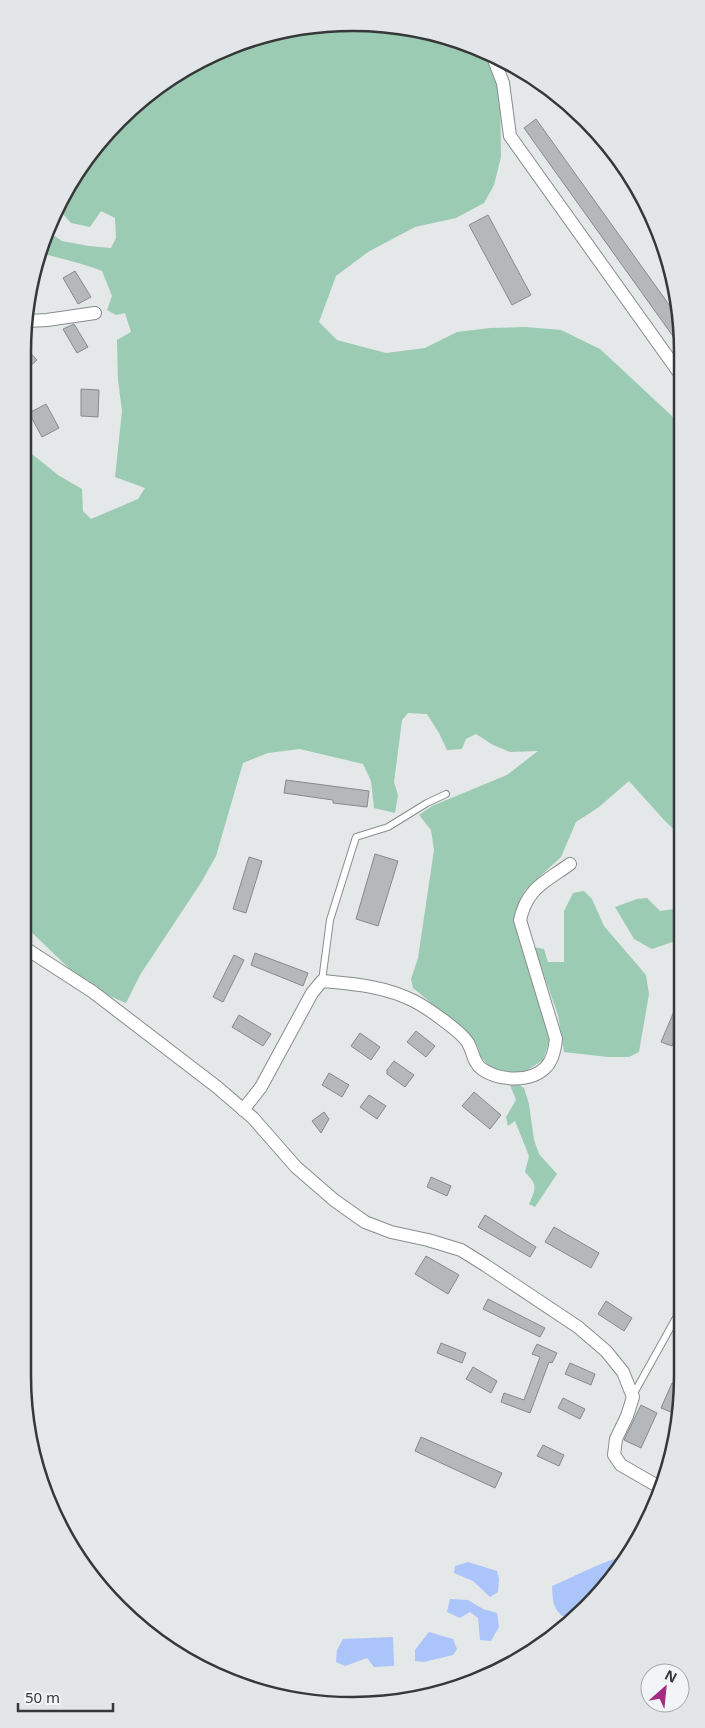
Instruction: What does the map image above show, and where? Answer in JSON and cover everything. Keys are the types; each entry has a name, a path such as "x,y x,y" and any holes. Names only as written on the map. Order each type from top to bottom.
{"street":[{"path":"496,64 503,83 510,136 674,366"},
{"path":"33,321 95,313"},
{"path":"243,1110 261,1087 312,993 322,981 384,988 415,1002 468,1041 476,1064 498,1077 520,1079 534,1075 546,1068 551,1060 556,1039 520,920 523,907 531,892 570,864"},
{"path":"31,952 92,992 217,1087 243,1110 296,1167 334,1200 365,1222 391,1232 428,1240 460,1250 578,1327 606,1351 623,1372 633,1396 627,1416 616,1439 614,1455 621,1465 655,1484"}],"lane":[{"path":"322,981 330,920 356,837 388,827 446,794"},
{"path":"633,1396 674,1322"}],"green space":[{"path":"352,31 374,32 415,37 456,48 488,61 492,68 500,93 501,157 494,185 484,203 456,218 415,227 368,252 336,276 319,322 337,340 386,353 425,348 457,332 490,328 526,327 561,330 600,349 674,420 674,829 629,781 599,807 576,822 561,857 525,890 515,920 519,939 550,1038 543,1060 526,1071 511,1074 491,1069 481,1057 477,1045 451,1019 413,988 411,979 418,958 434,850 431,830 419,815 432,806 507,775 538,751 510,752 493,745 476,734 466,739 462,749 447,750 427,714 408,713 402,720 394,782 398,795 395,813 374,808 371,781 363,764 300,749 268,753 243,763 216,856 202,881 140,975 126,1003 105,994 76,975 31,932 31,453 58,475 82,489 83,511 91,519 138,499 145,488 115,477 122,411 118,380 117,340 131,332 125,313 116,315 107,310 112,296 102,271 46,254 54,235 62,241 111,248 116,238 115,218 101,211 90,227 71,223 63,214 64,210 85,174 125,125 174,85 210,64 249,48 290,37 311,34"},
{"path":"584,891 592,899 604,926 646,975 649,994 639,1052 629,1057 608,1057 564,1052 558,1015 534,947 544,949 548,962 564,962 564,911 573,893"},
{"path":"647,898 660,911 674,909 674,941 652,949 634,939 615,907 637,899"},
{"path":"517,1084 524,1088 529,1104 534,1140 539,1154 557,1174 535,1207 529,1204 534,1184 525,1172 529,1156 515,1121 508,1126 506,1117 516,1100 510,1085"}],"water":[{"path":"617,1558 580,1603 564,1617 557,1611 552,1586"},
{"path":"468,1562 497,1571 499,1579 498,1592 490,1597 473,1581 454,1573 455,1566"},
{"path":"450,1599 468,1600 483,1609 497,1613 499,1627 491,1641 480,1640 478,1618 470,1612 460,1618 447,1612"},
{"path":"429,1632 453,1639 457,1649 453,1655 424,1662 415,1661 415,1650"},
{"path":"393,1637 394,1666 374,1667 367,1658 345,1666 336,1662 337,1650 343,1639"}],"building":[{"path":"536,119 670,307 673,337 524,128"},
{"path":"488,215 531,295 512,305 469,225"},
{"path":"75,271 91,297 78,304 63,278"},
{"path":"74,324 88,347 77,353 63,329"},
{"path":"31,354 37,360 31,365"},
{"path":"81,389 99,390 98,417 81,416"},
{"path":"46,404 59,428 42,437 31,417 31,412"},
{"path":"286,780 369,791 367,807 333,803 333,800 284,793"},
{"path":"375,854 398,861 378,926 356,919"},
{"path":"249,857 262,861 246,913 233,909"},
{"path":"255,953 308,973 303,986 251,965"},
{"path":"234,955 244,960 223,1002 213,997"},
{"path":"674,1011 674,1041 672,1046 661,1042"},
{"path":"239,1015 271,1034 263,1046 232,1027"},
{"path":"416,1031 435,1046 426,1057 407,1042"},
{"path":"360,1033 380,1047 371,1060 351,1046"},
{"path":"394,1061 414,1075 405,1087 387,1074 387,1070"},
{"path":"329,1073 349,1085 342,1097 322,1085"},
{"path":"474,1092 501,1115 490,1129 462,1106"},
{"path":"369,1095 386,1106 377,1119 360,1107"},
{"path":"324,1112 329,1119 321,1133 312,1121"},
{"path":"431,1177 451,1186 447,1196 427,1187"},
{"path":"485,1215 536,1247 530,1257 478,1227"},
{"path":"554,1227 599,1253 591,1268 545,1242"},
{"path":"426,1256 459,1275 448,1294 415,1274"},
{"path":"488,1299 545,1328 540,1337 483,1309"},
{"path":"606,1301 632,1318 624,1331 598,1314"},
{"path":"441,1343 466,1353 462,1363 437,1353"},
{"path":"537,1344 557,1353 552,1363 549,1362 530,1413 501,1402 504,1393 524,1400 540,1357 532,1354"},
{"path":"570,1363 595,1374 591,1385 565,1374"},
{"path":"473,1367 497,1381 491,1393 466,1379"},
{"path":"672,1383 674,1384 671,1412 661,1408"},
{"path":"563,1398 585,1409 580,1419 558,1408"},
{"path":"641,1405 657,1413 641,1448 624,1440"},
{"path":"421,1437 502,1473 495,1488 415,1451"},
{"path":"543,1445 564,1455 559,1466 537,1456"}]}
